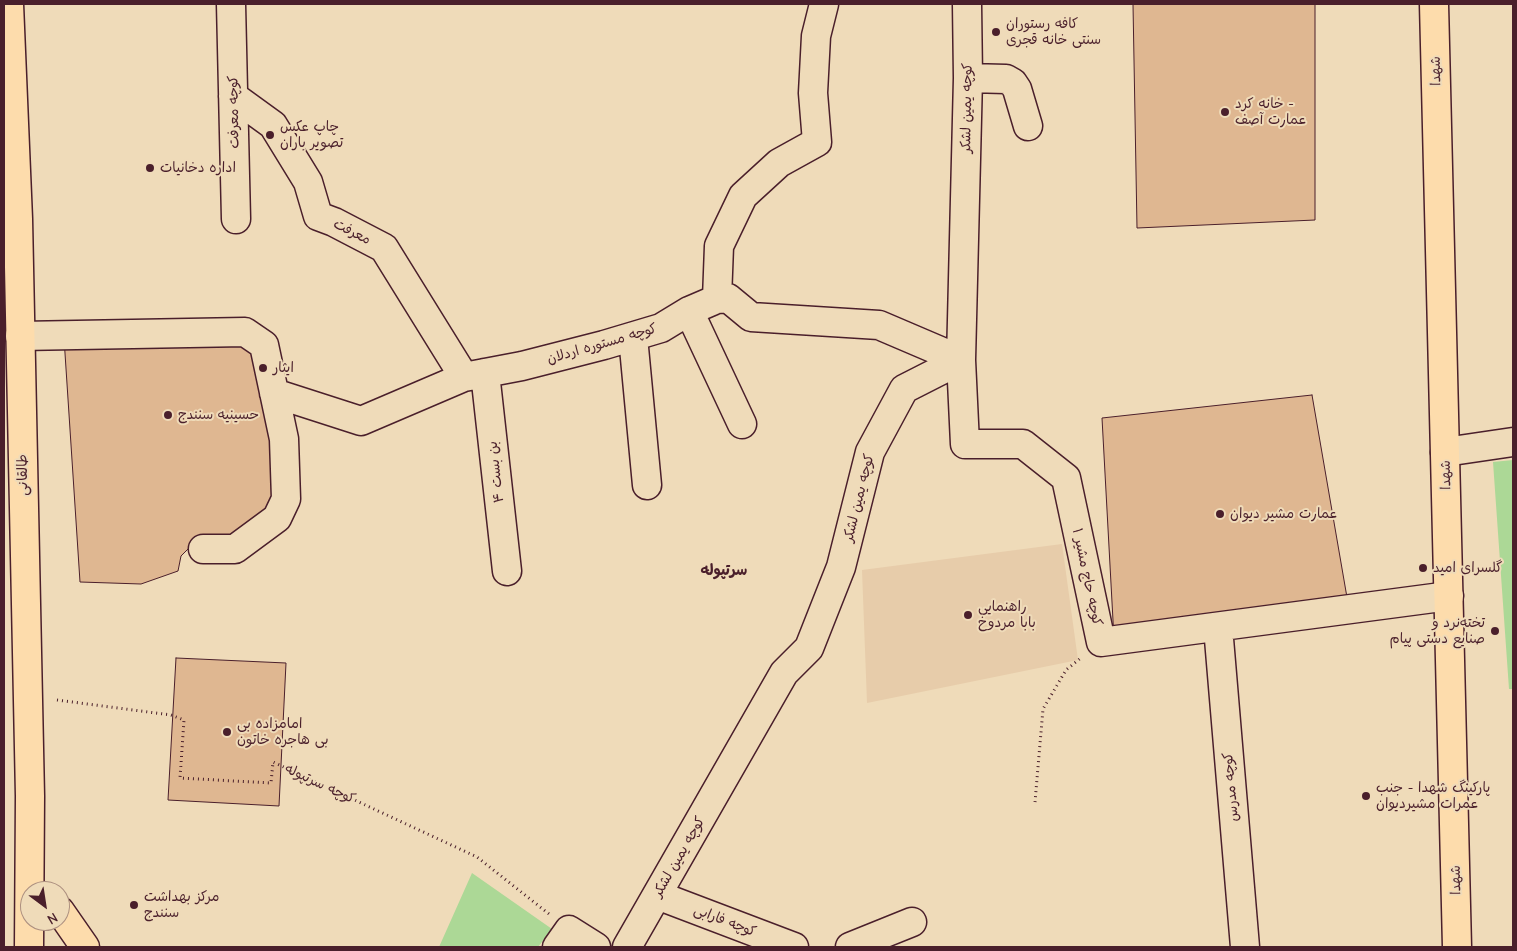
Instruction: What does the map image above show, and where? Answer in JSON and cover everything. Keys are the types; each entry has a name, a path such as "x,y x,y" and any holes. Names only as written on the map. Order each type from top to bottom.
{"main road":[{"name":"طالقانی","path":"9,4 10,188 20,336 30,796 28,947"},
{"name":"شهدا","path":"1434,4 1457,947"},
{"path":"30,866 40,881"},
{"path":"70,925 86,947"}],"street":[{"name":"کوچه معرفت","path":"231,4 236,220"},
{"path":"824,4 816,36 813,93 817,142 779,163 743,196 720,246 718,299 728,298 751,317 879,325 961,360"},
{"name":"کوچه یمین لشکر","path":"627,947 784,673 809,648 842,567 870,452 904,389 961,360 968,78 967,4"},
{"path":"968,78 1006,79 1013,83 1017,89 1028,126"},
{"name":"معرفت","path":"233,96 272,125 308,182 318,216 334,222 384,248 475,375"},
{"name":"کوچه مستوره اردلان","path":"274,393 361,421 475,375 586,350 661,328 689,311 718,299"},
{"path":"689,311 742,424"},
{"path":"20,336 245,332 264,345 284,439 286,499 277,518 234,549 203,549"},
{"path":"633,336 647,485"},
{"name":"کوچه حاج مشیر ۱","path":"961,360 965,444 1024,444 1066,478 1101,642 1449,596"},
{"name":"بن بست ۴","path":"475,375 507,570"},
{"path":"1445,452 1513,442"},
{"name":"کوچه مدرس","path":"1218,627 1245,947"},
{"name":"کوچه فارابی","path":"657,895 794,947"},
{"path":"850,947 912,922"},
{"path":"563,939 596,947"}],"path":[{"path":"1035,802 1043,709 1066,670 1101,642"},
{"name":"کوچه سرتپوله","path":"57,700 171,715 184,720 180,778 271,783 273,762 477,857 563,939"}],"shaded area":[{"name":"راهنمایی بابا مردوخ","path":"1062,544 1078,660 867,703 862,570"}],"green space":[{"path":"1513,460 1513,689 1509,689 1493,462"},
{"path":"472,873 552,929 538,947 439,947"}],"building":[{"name":"خانه کرد - عمارت آصف","path":"1133,4 1315,4 1315,220 1137,228"},
{"name":"حسینیه سنندج","path":"64,338 238,338 256,354 276,476 269,507 239,544 196,541 181,556 178,571 141,584 80,582"},
{"name":"عمارت مشیر دیوان","path":"1312,395 1349,609 1114,639 1102,418"},
{"name":"امامزاده بی بی هاجره خاتون","path":"176,658 286,663 279,806 168,800"}],"place":[{"name":"کافه رستوران سنتی خانه قجری","path":"996,32"},
{"name":"خانه کرد - عمارت آصف","path":"1225,112"},
{"name":"چاپ عکس تصویر باران","path":"270,135"},
{"name":"اداره دخانیات","path":"150,168"},
{"name":"ایثار","path":"263,368"},
{"name":"حسینیه سنندج","path":"168,415"},
{"name":"عمارت مشیر دیوان","path":"1220,514"},
{"name":"گلسرای امید","path":"1423,568"},
{"name":"راهنمایی بابا مردوخ","path":"968,615"},
{"name":"تخته‌نرد و صنایع دستی پیام","path":"1495,631"},
{"name":"امامزاده بی بی هاجره خاتون","path":"227,732"},
{"name":"پارکینگ شهدا - جنب عمرات مشیردیوان","path":"1366,796"},
{"name":"مرکز بهداشت سنندج","path":"134,905"}],"district":[{"name":"سرتپوله","path":"724,571"}]}
